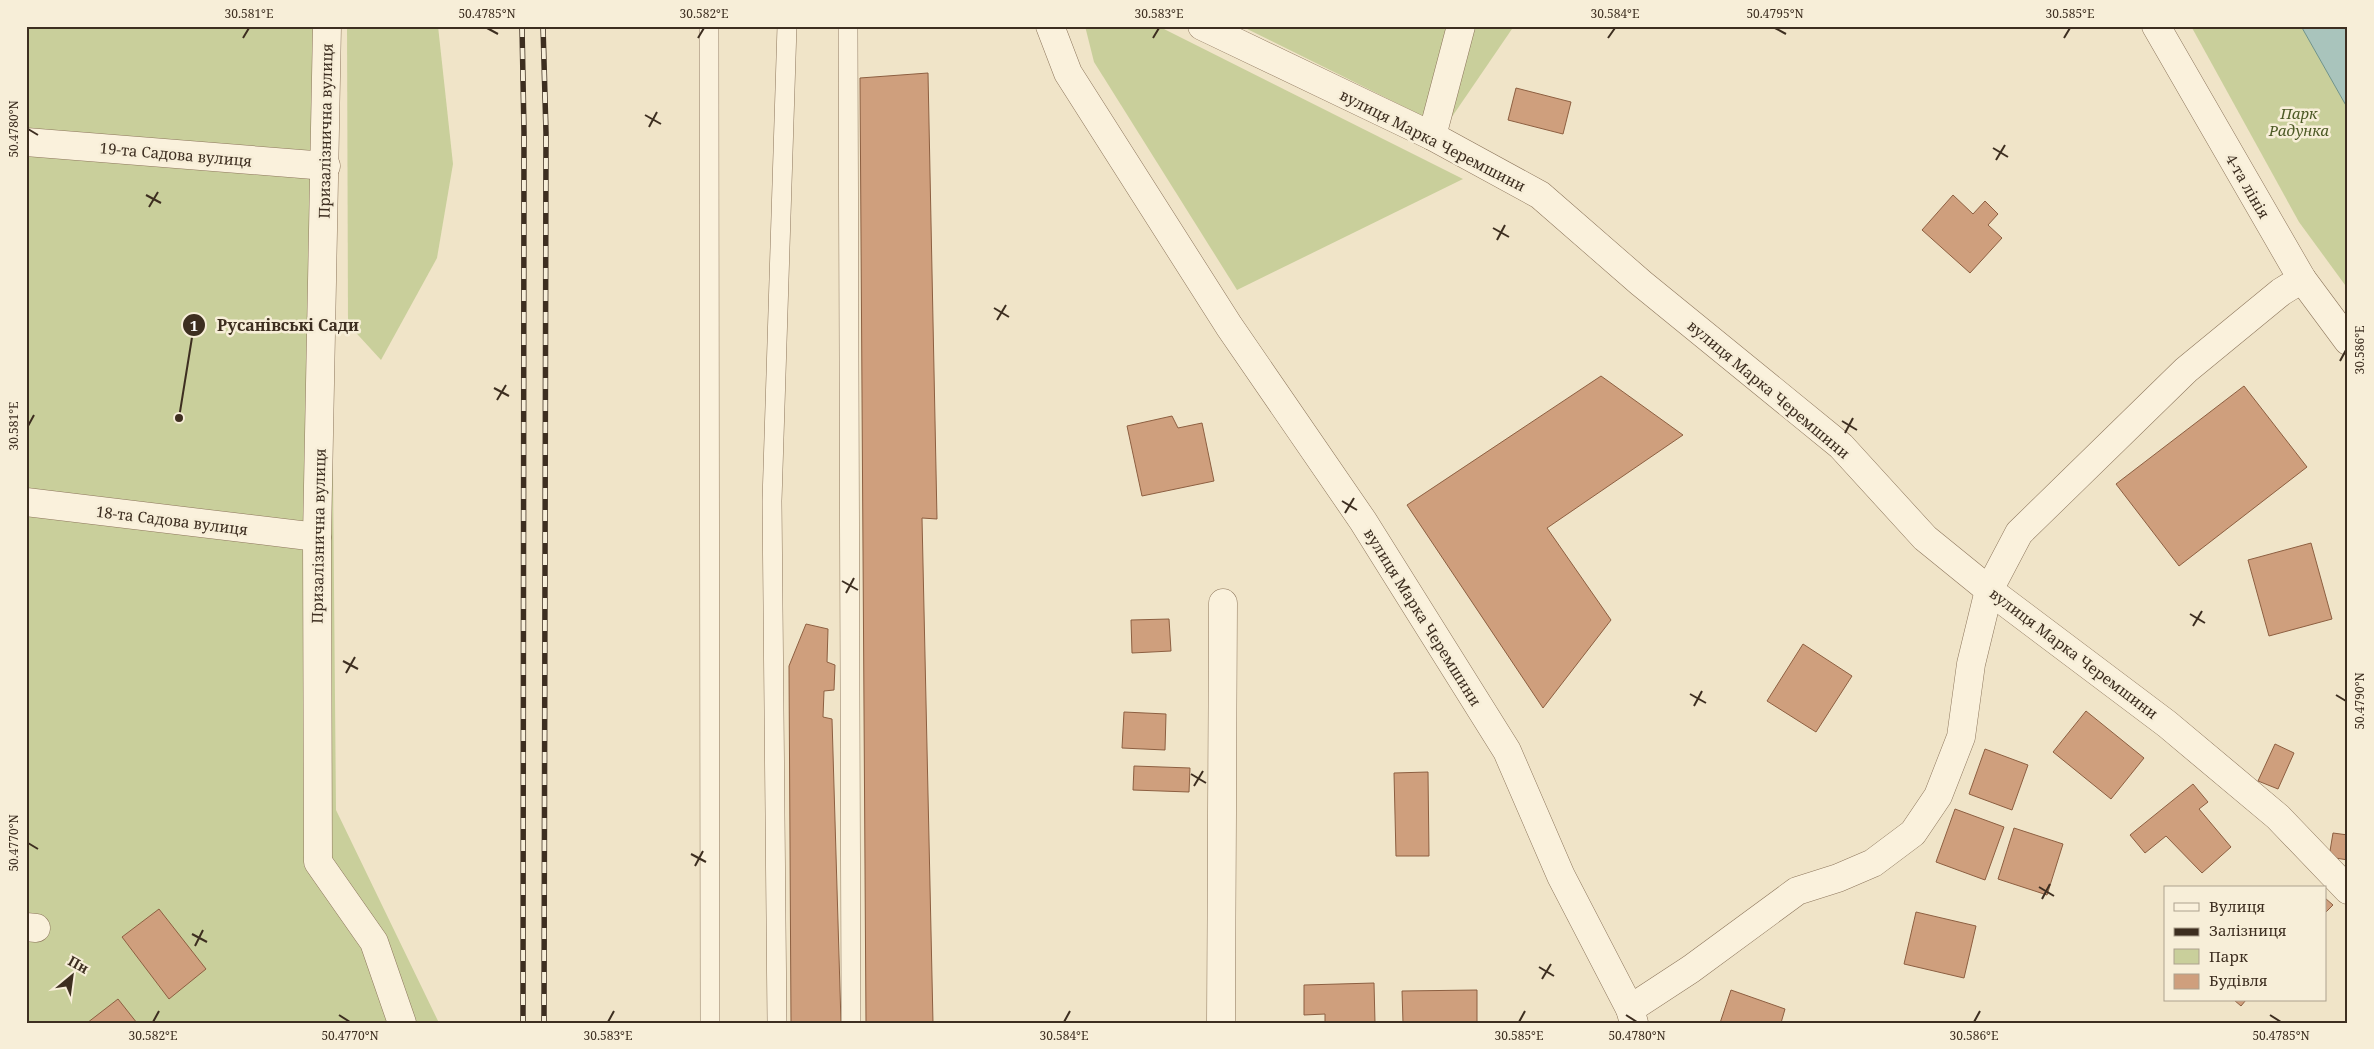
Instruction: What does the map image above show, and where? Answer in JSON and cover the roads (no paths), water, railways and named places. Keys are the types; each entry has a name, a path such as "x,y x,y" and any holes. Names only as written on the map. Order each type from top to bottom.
{"street":[{"name":"Призалізнична вулиця","path":"327,26 326,166 317,537 318,862 374,942 402,1023"},
{"name":"вулиця Марка Черемшини","path":"1050,26 1068,73 1229,326 1363,521 1507,751 1561,876 1632,1016"},
{"name":"вулиця Марка Черемшини","path":"1202,26 1432,136 1540,195 1640,283 1841,446 1925,538 2189,742 2278,816 2348,890"},
{"path":"1432,136 1461,26"},
{"name":"4-та лінія","path":"2156,26 2302,279 2348,341"},
{"name":"19-та Садова вулиця","path":"26,142 326,166"},
{"path":"1632,1016 1691,969 1797,891 1873,864 1913,833 1938,796 1961,737 1970,664 1990,590 2019,533 2186,370 2282,292 2302,279"},
{"name":"18-та Садова вулиця","path":"26,502 317,537"},
{"path":"1221,1023 1223,603"}],"lane":[{"path":"709,26 710,1023"},
{"path":"777,1023 772,501 787,26"},
{"path":"848,26 850,1023"}],"water":[{"path":"2301,26 2348,26 2348,109"}],"railway":[{"path":"522,26 524,132 523,1023"},
{"path":"543,26 546,133 544,1023"}],"place":[{"name":"Русанівські Сади","path":"179,418"}],"park label":[{"name":"Парк Радунка","path":"2299,122"}]}
